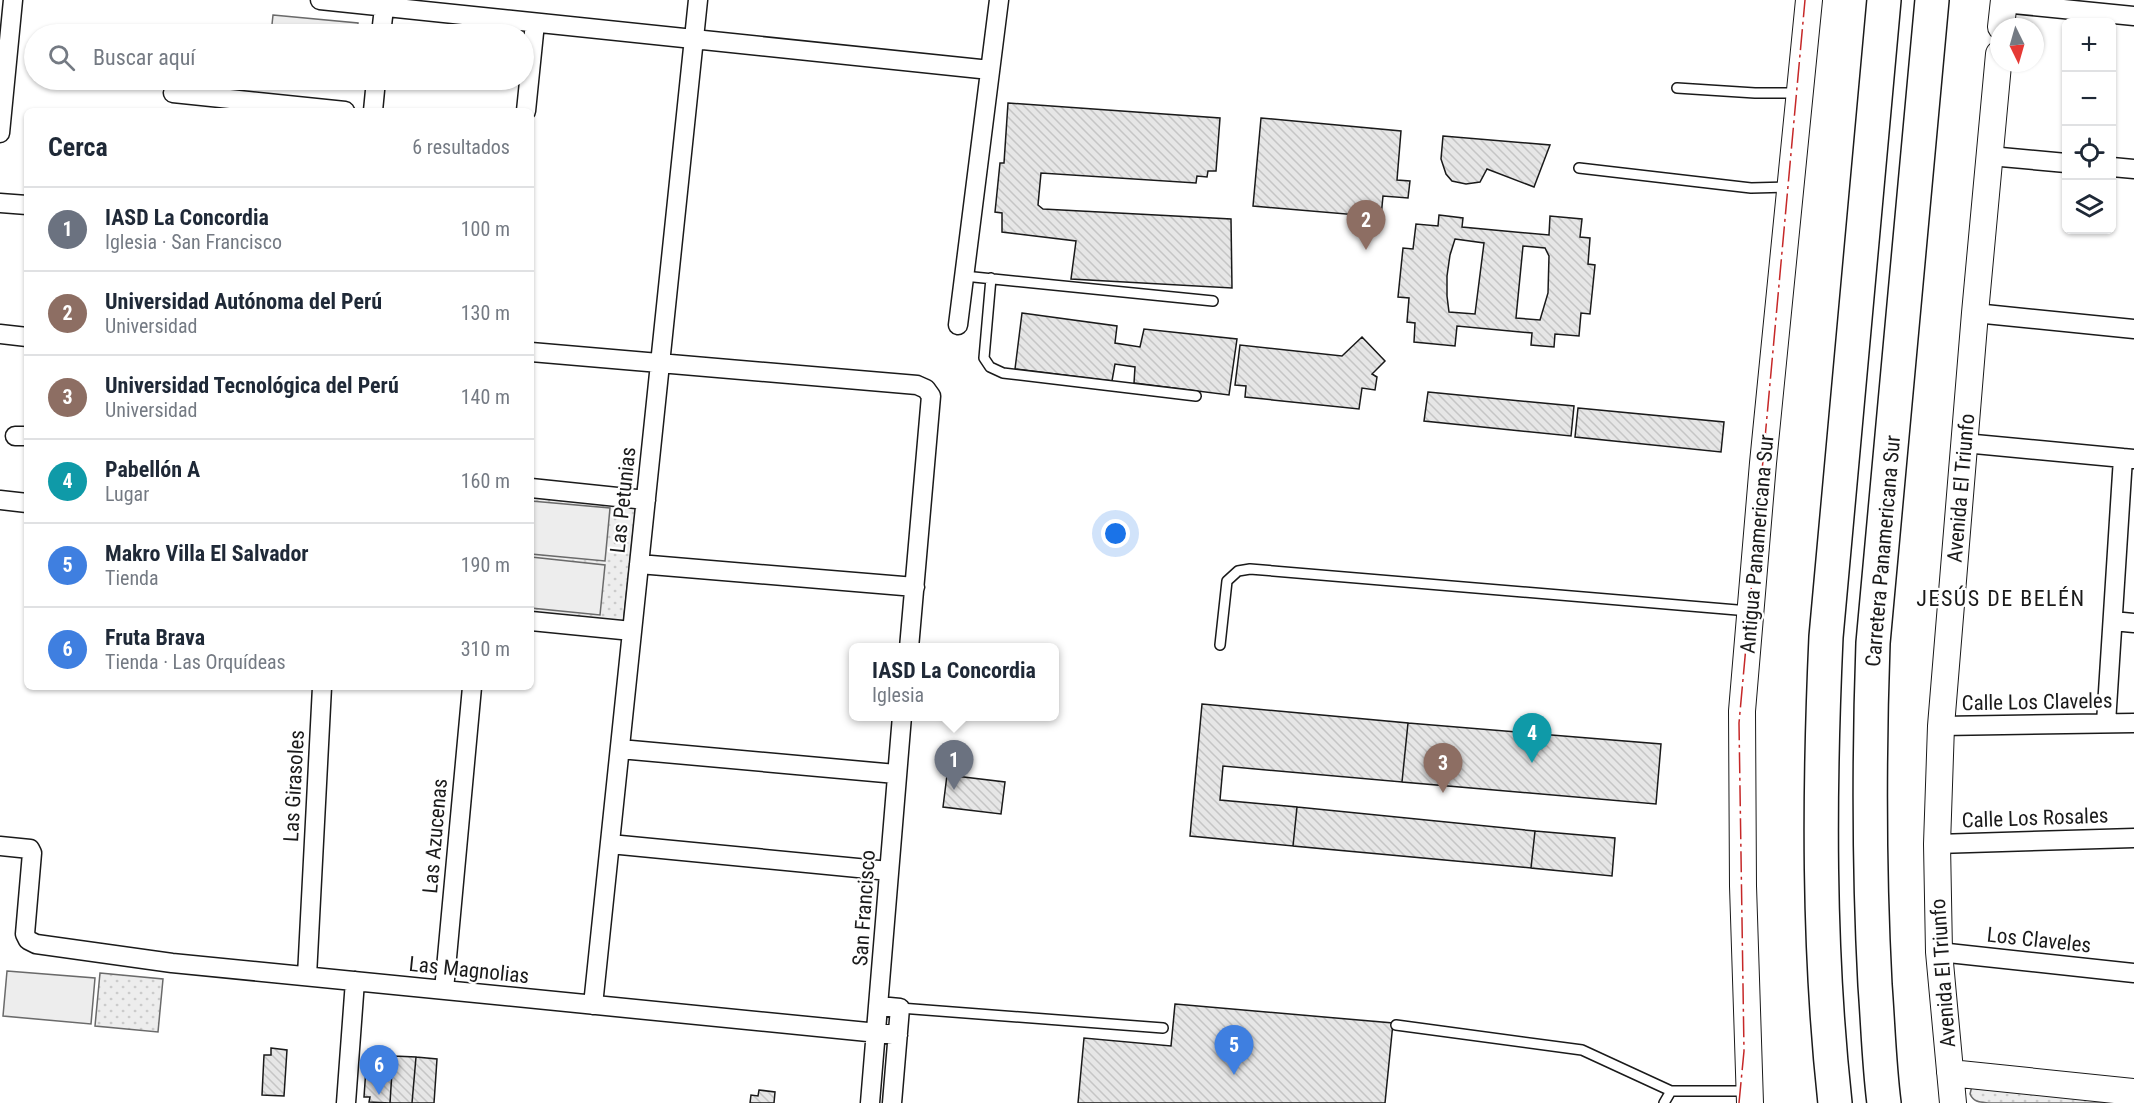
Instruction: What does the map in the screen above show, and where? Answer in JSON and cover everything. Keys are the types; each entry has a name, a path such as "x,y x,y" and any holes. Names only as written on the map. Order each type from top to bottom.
{"highway":[{"path":"1835,1103 1826,989 1821,858 1821,743 1825,661 1884,0"},
{"name":"Carretera Panamericana Sur","path":"1884,1103 1870,855 1869,746 1873,643 1932,0"}],"main road":[{"name":"Antigua Panamericana Sur","path":"1750,1100 1743,886 1742,711 1763,463 1809,0"},
{"name":"Avenida El Triunfo","path":"1953,1103 1939,952 1937,844 1941,726 1997,72"},
{"path":"1950,1072 2134,1092"}],"street":[{"path":"0,133 4,57 13,0"},
{"path":"320,0 990,70"},
{"name":"Las Petunias","path":"593,1005 698,0"},
{"path":"958,326 999,0"},
{"path":"382,24 384,8"},
{"path":"2003,10 2134,16"},
{"path":"534,33 535,23"},
{"path":"373,108 375,90"},
{"path":"526,108 528,90"},
{"path":"173,93 316,108"},
{"path":"1990,156 2062,163"},
{"path":"2116,167 2134,169"},
{"path":"0,203 24,205"},
{"path":"1975,313 2134,329"},
{"path":"0,334 24,337"},
{"path":"534,352 916,385 926,389 931,396 909,643"},
{"path":"1964,443 2129,459 2126,559 2113,621 2106,723"},
{"path":"534,488 646,500"},
{"path":"0,500 24,503"},
{"path":"639,564 915,587"},
{"path":"534,621 632,631"},
{"path":"2113,621 2134,623"},
{"name":"Las Girasoles","path":"307,976 322,690"},
{"name":"Las Azucenas","path":"444,990 472,690"},
{"name":"San Francisco","path":"870,1103 902,721"},
{"name":"Calle Los Claveles","path":"1941,726 2134,723"},
{"path":"620,749 896,774"},
{"name":"Calle Los Rosales","path":"1937,844 2134,838"},
{"path":"610,844 889,871"},
{"name":"Las Magnolias","path":"0,846 30,849 32,853 25,934 28,940 36,944 172,963 898,1035"},
{"name":"Los Claveles","path":"1939,952 2134,973"},
{"path":"346,1103 355,981"},
{"path":"879,1006 900,1008 892,1103"}],"lane":[{"path":"1677,88 1755,93 1800,93"},
{"path":"1579,168 1751,188 1792,187"},
{"path":"964,276 1213,302"},
{"path":"991,278 984,358 990,367 1003,373 1196,396"},
{"path":"1220,645 1227,581 1238,571 1250,569 1751,611"},
{"path":"900,1008 1163,1028"},
{"path":"1396,1024 1582,1050 1671,1091 1750,1100"},
{"path":"1664,1103 1671,1091"}],"shaded area":[{"path":"273,15 358,23 358,24 272,24"},
{"path":"534,493 636,504 623,625 534,615"},
{"path":"534,501 610,508 605,561 534,554"},
{"path":"534,557 605,565 600,615 534,608"},
{"path":"7,971 95,978 91,1024 3,1016"},
{"path":"100,973 163,979 158,1032 95,1026"},
{"path":"1972,1086 2134,1103 1990,1103 1976,1101 1970,1094"}],"building":[{"path":"1008,103 1220,118 1216,171 1208,171 1207,177 1197,176 1196,183 1041,173 1038,205 1043,209 1231,219 1232,288 1071,279 1076,241 1002,232 1002,213 995,212 1000,163 1004,163"},
{"path":"1261,118 1401,131 1397,180 1410,181 1408,198 1383,196 1381,217 1253,206"},
{"path":"1443,136 1550,145 1534,187 1487,169 1480,182 1466,184 1452,181 1446,174 1441,159"},
{"path":"1439,215 1463,218 1462,227 1549,235 1550,216 1582,219 1580,237 1590,238 1588,264 1595,265 1590,314 1581,313 1579,336 1555,334 1554,347 1531,345 1532,333 1457,326 1455,346 1414,342 1415,323 1407,322 1409,298 1398,297 1403,248 1413,249 1416,224 1438,226","holes":["1455,239 1484,243 1475,314 1449,312 1447,276","1523,246 1545,248 1549,256 1548,293 1540,320 1516,318"]},
{"path":"1022,313 1117,326 1115,343 1140,347 1144,329 1237,339 1229,395 1134,383 1135,367 1115,364 1112,381 1015,369"},
{"path":"1362,337 1385,361 1372,374 1377,377 1375,390 1362,388 1359,409 1245,397 1246,386 1235,385 1240,345 1342,356"},
{"path":"1428,392 1574,406 1571,436 1424,421"},
{"path":"1578,408 1724,422 1721,452 1575,437"},
{"path":"1202,704 1408,723 1402,782 1223,766 1220,800 1297,807 1293,846 1190,836"},
{"path":"1408,723 1661,744 1656,804 1402,782"},
{"path":"947,775 1005,782 1001,814 943,807"},
{"path":"1297,807 1535,831 1531,868 1293,846"},
{"path":"1535,831 1615,838 1612,876 1531,868"},
{"path":"1175,1004 1393,1023 1385,1103 1078,1103 1084,1038 1171,1046"},
{"path":"271,1048 287,1050 284,1096 262,1095 264,1055 271,1055"},
{"path":"367,1054 393,1056 390,1103 369,1102 370,1097 364,1097"},
{"path":"393,1056 416,1057 412,1103 390,1103"},
{"path":"416,1057 437,1059 434,1103 412,1103"},
{"path":"759,1090 775,1092 774,1103 750,1103 751,1095 758,1096"}],"power":[{"path":"1739,1103 1744,1051 1739,723 1805,0"}],"place":[{"name":"Universidad Autónoma del Perú","path":"1366,250"},
{"name":"Pabellón A","path":"1532,763"},
{"name":"IASD La Concordia","path":"954,790"},
{"name":"Universidad Tecnológica del Perú","path":"1443,793"},
{"name":"Makro Villa El Salvador","path":"1234,1075"},
{"name":"Fruta Brava","path":"379,1095"}],"district":[{"name":"JESÚS DE BELÉN","path":"2001,598"}]}
